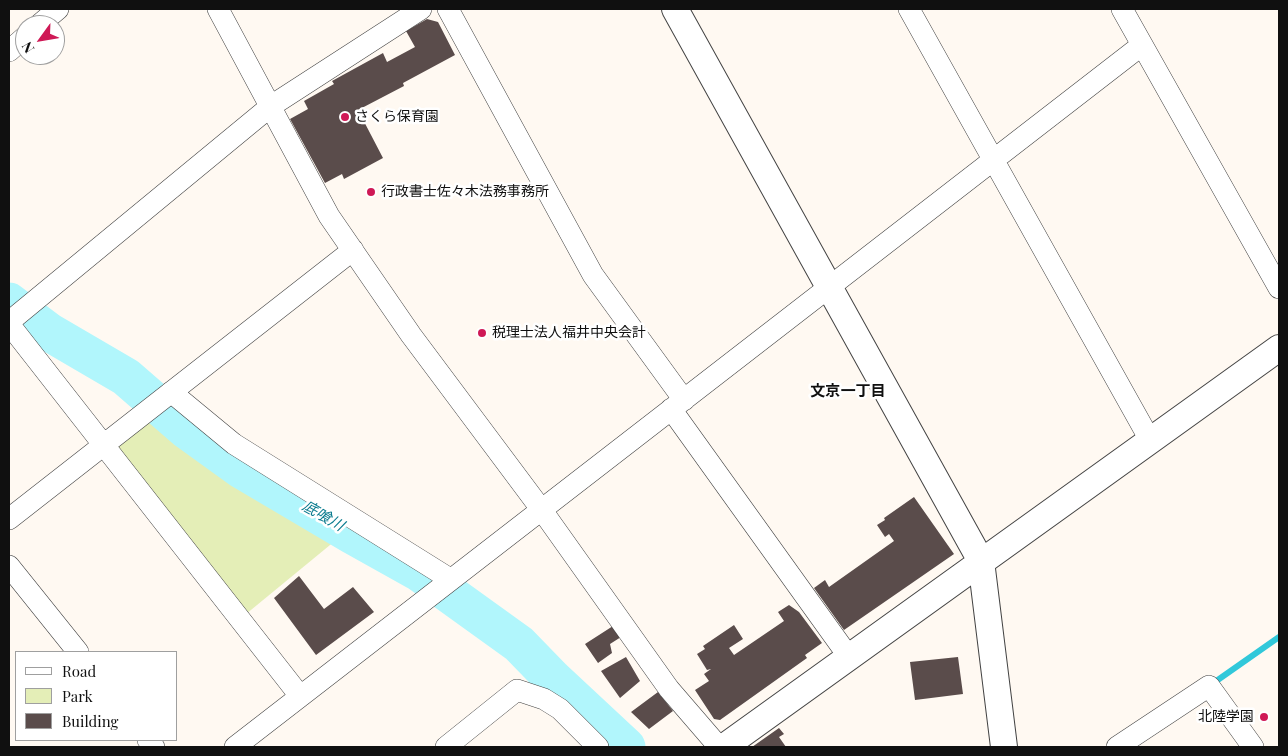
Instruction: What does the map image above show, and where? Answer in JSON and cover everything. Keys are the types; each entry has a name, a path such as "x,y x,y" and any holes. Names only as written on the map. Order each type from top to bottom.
{"street":[{"path":"218,9 330,216 353,250 411,335 541,509 669,689 719,747"},
{"path":"300,696 103,446 11,322 270,106 421,9"},
{"path":"448,9 593,275 677,404 849,656"},
{"path":"675,9 981,560 1004,747"},
{"path":"908,9 1150,440"},
{"path":"1122,9 1279,288"},
{"path":"235,747 1142,45"},
{"path":"9,519 353,250"},
{"path":"724,747 981,560 1279,348"},
{"path":"163,398 450,580"},
{"path":"9,566 77,651"},
{"path":"1117,747 1209,686 1253,747"},
{"path":"446,747 517,690 544,699 560,708 598,747"}],"green space":[{"path":"154,406 341,536 240,619 103,446"}],"building":[{"path":"427,19 438,22 455,55 403,83 404,86 358,110 383,158 344,179 342,174 325,183 290,119 308,109 304,101 334,84 332,81 383,53 387,62 415,47 406,31"},
{"path":"914,497 954,554 844,630 814,588 825,580 829,587 894,541 889,534 885,537 877,525"},
{"path":"299,576 324,609 353,587 374,612 316,655 274,598"},
{"path":"789,605 799,612 822,643 805,655 807,658 720,720 714,719 695,690 709,681 704,674 711,669 707,670 697,654 705,649 703,646 734,625 743,639 729,648 734,655 784,621 778,612"},
{"path":"613,626 621,637 610,644 612,653 598,663 585,644"},
{"path":"626,657 640,681 620,698 601,671"},
{"path":"958,657 963,694 915,700 910,662"},
{"path":"658,692 673,711 649,729 631,712"},
{"path":"779,728 784,734 779,737 786,747 752,747"}],"waterway":[{"name":"底喰川","path":"9,302 49,332 126,377 187,430 241,469 419,572 519,644 553,679 626,747"},
{"path":"1212,684 1279,637"}],"place":[{"name":"さくら保育園","path":"345,117"},
{"name":"行政書士佐々木法務事務所","path":"371,192"},
{"name":"税理士法人福井中央会計","path":"482,333"},
{"name":"北陸学園","path":"1264,717"}],"district":[{"name":"文京一丁目","path":"848,391"}]}
